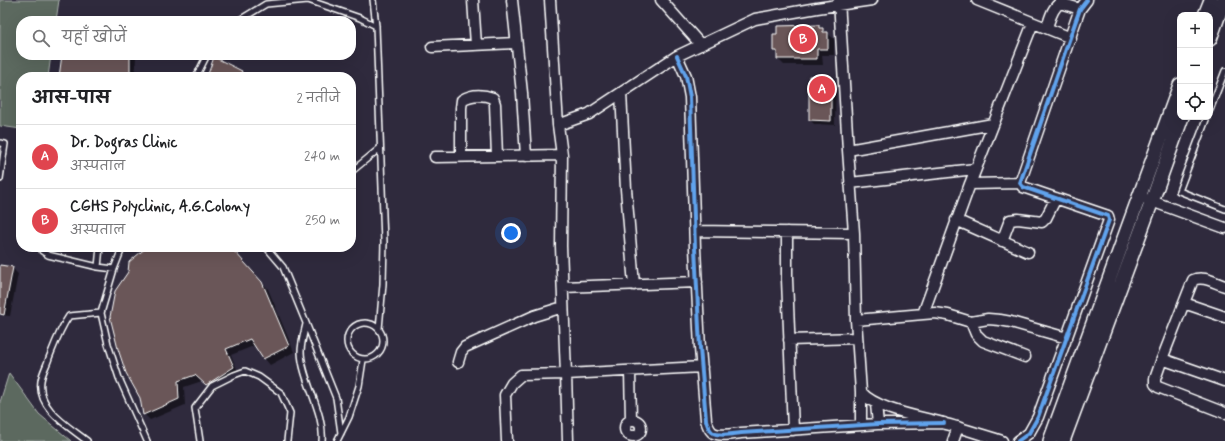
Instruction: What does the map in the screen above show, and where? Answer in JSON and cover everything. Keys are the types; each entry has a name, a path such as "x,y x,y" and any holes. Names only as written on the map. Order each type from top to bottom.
{"street":[{"path":"473,0 476,45"},
{"path":"512,0 522,93 526,156"},
{"path":"550,0 558,125 562,155 561,246 568,441"},
{"path":"661,0 701,45"},
{"path":"558,125 589,114 677,56 755,19 839,2 872,0"},
{"path":"977,0 1071,38"},
{"path":"1020,183 1080,9 1087,0"},
{"path":"1206,12 1211,0"},
{"path":"1213,31 1224,0"},
{"path":"839,2 854,233 856,320 861,392 861,425"},
{"path":"1047,28 1054,9 1060,3 1080,9"},
{"path":"923,314 956,220 1033,23"},
{"path":"432,47 516,43"},
{"path":"677,56 686,76 690,97 697,282 702,367 706,420 710,430 713,433 720,434 878,424 944,423"},
{"path":"622,93 626,189 634,284"},
{"path":"1050,441 1177,93"},
{"path":"461,157 462,100 476,95 493,98 495,104 497,156"},
{"path":"1063,441 1181,120"},
{"path":"848,150 993,124"},
{"path":"434,157 562,155"},
{"path":"850,183 976,169"},
{"path":"970,184 1020,183 1023,187 1108,216 1109,220 1038,417 1029,433 1018,441"},
{"path":"1002,240 1010,220 1018,219 1042,222 1046,218 1056,198"},
{"path":"1140,198 1225,228"},
{"path":"956,220 1028,252"},
{"path":"695,231 854,233"},
{"path":"787,232 787,279 793,430"},
{"path":"1225,286 1202,278 1193,280 1155,379 1155,384 1158,387 1225,413"},
{"path":"563,287 697,282"},
{"path":"1184,303 1225,317"},
{"path":"458,362 461,352 465,347 534,316 563,307"},
{"path":"856,320 935,313 948,315 971,322 988,319 1006,321 1067,338"},
{"path":"971,322 976,334 983,341 1025,358"},
{"path":"789,340 857,338"},
{"path":"1162,359 1225,381"},
{"path":"507,441 505,395 512,383 521,375 702,367"},
{"path":"626,438 625,427 628,421 632,420 630,371"},
{"path":"861,392 876,404 1002,441"},
{"path":"876,404 878,424"},
{"path":"953,441 958,427"}],"lane":[{"path":"246,16 266,4 308,0 354,16"},
{"path":"373,0 376,26 384,242 383,284 378,329"},
{"path":"356,17 376,26"},
{"path":"198,72 204,60"},
{"path":"1213,102 1225,71"},
{"path":"1206,120 1179,191 1225,209"},
{"path":"0,143 5,144 0,179"},
{"path":"356,168 380,148"},
{"path":"43,252 48,256 114,269"},
{"path":"98,267 100,252"},
{"path":"120,252 101,313 108,344 119,378 147,441"},
{"path":"270,252 283,268 336,398 341,433"},
{"path":"87,441 55,415 46,405 41,394 41,380 60,331 69,316 101,313"},
{"path":"306,323 301,352 320,422 322,441"},
{"path":"362,323 368,323 374,325 378,329 382,334 383,340 380,352 375,357 363,360 352,355 347,345 347,339 352,328 362,323"},
{"path":"337,441 349,417 359,386 363,360"},
{"path":"200,441 196,408 212,386 245,371 282,392 290,413 287,441"}],"green space":[{"path":"0,0 59,0 57,16 16,16 16,60 50,60 49,72 16,72 16,128 0,126"},
{"path":"9,373 39,414 71,441 0,441 0,402"}],"building":[{"path":"819,25 819,28 823,28 823,32 828,32 828,49 817,49 817,59 777,59 777,51 773,51 773,34 777,34 777,26"},
{"path":"61,60 130,60 130,72 60,72"},
{"path":"213,60 220,60 242,71 242,72 209,72"},
{"path":"809,76 831,76 831,121 809,120"},
{"path":"141,252 235,252 262,282 289,346 263,359 250,339 226,349 234,367 206,385 195,375 178,381 179,399 143,415 140,398 126,373 110,317 115,291 128,272 129,262"},
{"path":"0,265 13,267 4,315 0,314"}],"cycle path":[{"path":"1018,441 1029,433 1038,417 1109,220 1108,216 1023,187 1020,183 1080,9 1087,0"},
{"path":"677,56 686,76 690,97 700,348 706,420 711,431 715,434 726,435 878,424 944,423"}],"place":[{"name":"CGHS Polyclinic, A.G.Colony","path":"803,39"},
{"name":"Dr. Dogras Clinic","path":"822,89"}]}
